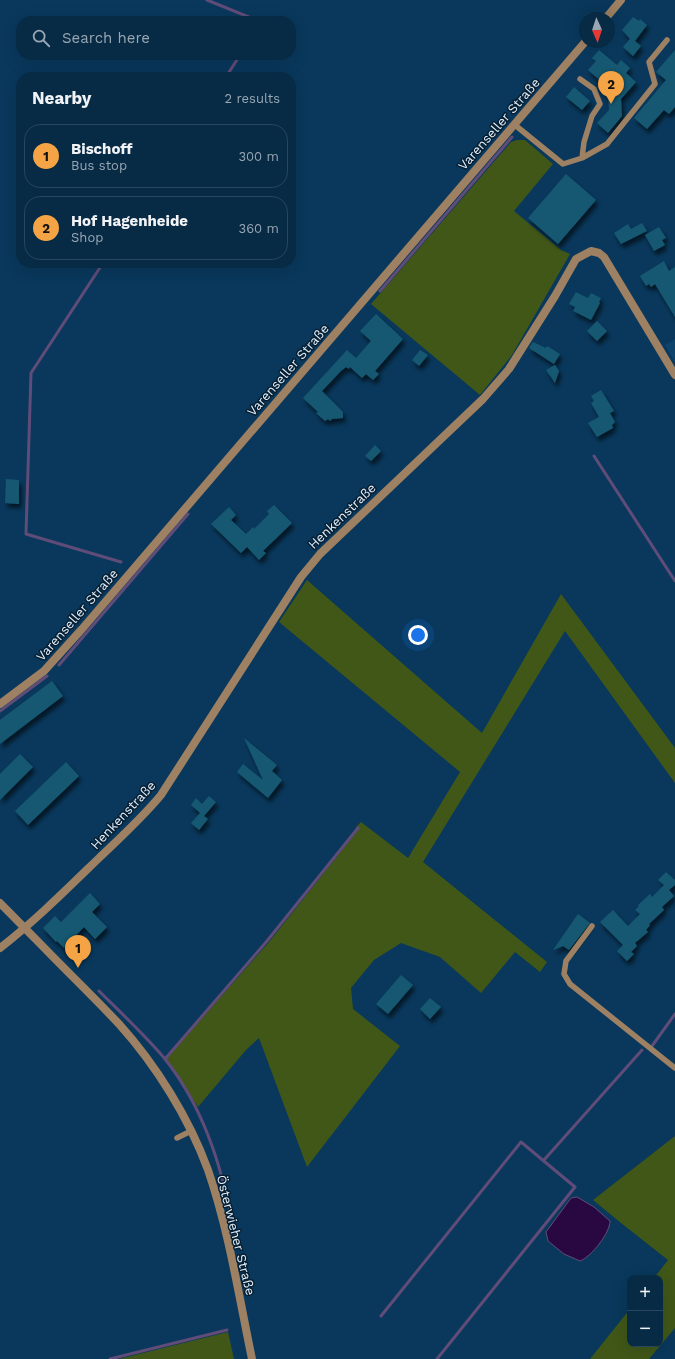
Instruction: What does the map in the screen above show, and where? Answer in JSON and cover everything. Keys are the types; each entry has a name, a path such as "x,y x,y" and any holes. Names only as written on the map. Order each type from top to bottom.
{"street":[{"path":"611,12 621,0"},
{"name":"Varenseller Straße","path":"0,704 44,671 82,629 580,48"},
{"name":"Henkenstraße","path":"25,928 132,826 161,795 301,577 320,554 482,400 509,369 555,296 576,259 591,251 599,253 604,257 675,375"},
{"name":"Österwieher Straße","path":"0,903 119,1024 159,1075 191,1131 208,1170 224,1223 252,1359"},
{"path":"0,948 25,928"}],"lane":[{"path":"515,125 563,164 582,158 607,144 655,84 649,62 667,40"},
{"path":"580,79 594,89 600,104 592,116 584,142 582,158"},
{"path":"592,926 566,961 564,974 570,984 675,1068"},
{"path":"176,1138 191,1131"}],"shaded area":[{"path":"675,339 675,363 665,345"},
{"path":"577,1197 594,1207 610,1221 607,1232 599,1244 589,1255 580,1261 564,1254 548,1241 546,1232 571,1198"}],"green space":[{"path":"525,140 553,164 514,211 561,250 570,254 512,355 480,395 371,304 511,142"},
{"path":"307,580 482,733 561,594 675,748 675,783 565,631 423,862 547,962 540,972 515,952 481,993 440,957 401,943 374,960 351,988 353,1009 400,1046 307,1167 259,1038 246,1050 198,1107 166,1059 269,942 358,830 356,827 361,822 408,858 460,772 279,622"},
{"path":"675,1136 675,1328 663,1342 663,1275 656,1275 668,1260 593,1200"},
{"path":"627,1313 627,1347 659,1347 649,1359 590,1359"},
{"path":"228,1332 234,1359 119,1359"}],"building":[{"path":"633,17 639,21 640,19 647,25 635,41 641,46 633,56 623,47 630,39 622,30"},
{"path":"599,50 617,65 621,60 630,68 626,73 636,82 621,99 622,116 608,133 597,123 609,110 607,81 604,84 588,70 596,61 592,58"},
{"path":"675,50 675,107 669,114 664,110 647,129 634,118 666,80 656,72"},
{"path":"574,87 590,101 582,110 566,97"},
{"path":"566,174 596,200 558,244 528,218"},
{"path":"642,223 647,231 621,244 614,233 628,224 631,229"},
{"path":"659,227 666,238 662,240 665,245 654,251 645,235"},
{"path":"664,261 669,271 675,267 675,317 655,284 651,287 649,284 646,286 640,276"},
{"path":"576,292 588,298 591,293 601,298 591,320 573,311 575,307 569,304"},
{"path":"376,314 403,339 375,371 379,374 373,380 366,374 362,378 350,367 349,369 346,367 341,371 322,391 343,412 343,418 332,419 330,421 328,419 325,421 303,398 347,350 356,358 371,341 360,331"},
{"path":"597,321 607,331 597,341 587,331"},
{"path":"533,342 546,348 547,346 560,354 554,364 529,348"},
{"path":"420,350 428,355 419,366 412,360"},
{"path":"555,365 559,371 555,383 546,370"},
{"path":"601,390 614,411 610,413 615,422 612,425 613,428 597,437 588,423 599,417 591,403 594,401 591,396"},
{"path":"375,445 381,451 371,461 365,456"},
{"path":"6,479 19,480 19,504 5,503"},
{"path":"274,505 292,523 263,551 266,553 259,560 247,547 241,553 211,524 229,507 236,515 231,520 246,534 253,527 254,529 269,514 267,511"},
{"path":"52,681 63,696 0,744 0,720"},
{"path":"244,738 277,765 272,771 282,780 268,798 237,772 243,764 263,780"},
{"path":"20,754 33,767 0,800 0,774"},
{"path":"66,762 79,776 28,825 15,811"},
{"path":"209,796 216,802 204,816 208,819 199,830 191,823 200,813 191,805 196,798 202,804"},
{"path":"666,872 675,880 675,885 669,890 674,896 662,907 664,910 649,924 650,925 646,930 648,932 635,943 637,946 631,952 634,954 627,961 617,951 623,945 600,922 613,910 628,926 640,914 635,910 639,906 638,905 650,894 652,897 664,885 658,880"},
{"path":"90,893 100,904 92,912 107,927 95,939 84,927 64,948 43,928 55,916 61,922"},
{"path":"578,914 590,923 569,950 563,946 553,950"},
{"path":"401,975 413,985 388,1014 376,1004"},
{"path":"430,998 441,1007 430,1019 420,1009"}],"waterway":[{"path":"207,0 247,16"},
{"path":"229,72 237,60"},
{"path":"380,291 512,137"},
{"path":"100,268 31,373 26,534 121,562"},
{"path":"594,456 675,581"},
{"path":"59,665 188,514"},
{"path":"0,711 47,676"},
{"path":"165,1059 267,941 358,828"},
{"path":"99,991 165,1059 193,1101 212,1146 220,1170 237,1243"},
{"path":"652,1046 675,1014"},
{"path":"544,1160 642,1050"},
{"path":"381,1316 521,1142 575,1187 437,1359"},
{"path":"110,1359 227,1330"}],"place":[{"name":"Hof Hagenheide","path":"611,104"},
{"name":"Bischoff","path":"78,968"}]}
